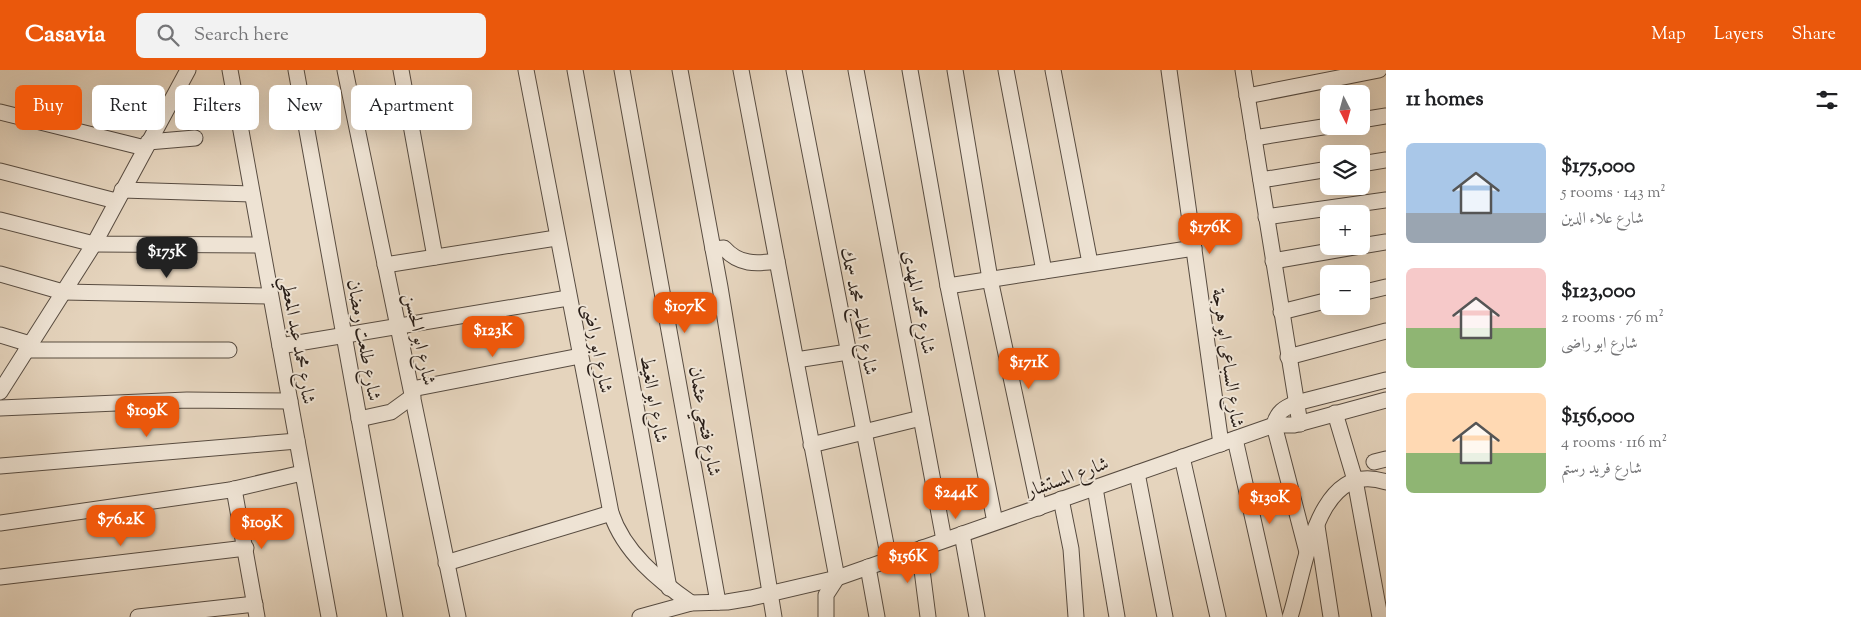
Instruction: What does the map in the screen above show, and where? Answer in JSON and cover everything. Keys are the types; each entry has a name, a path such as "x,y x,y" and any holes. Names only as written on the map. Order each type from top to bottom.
{"street":[{"path":"0,392 94,244 188,70"},
{"name":"شارع محمد عبد المعطي","path":"230,70 329,617"},
{"name":"شارع طلعت رمضان","path":"296,70 395,617"},
{"name":"شارع ابو الحسن","path":"345,70 458,617"},
{"path":"401,70 435,257"},
{"name":"شارع ابو راضى","path":"526,70 556,238 611,513 627,545 669,588 691,603"},
{"name":"شارع ابو الغيط","path":"575,70 669,588"},
{"name":"شارع فتحي عثمان","path":"622,70 725,607"},
{"path":"680,70 713,248 774,617"},
{"path":"741,70 837,578 826,595 826,617"},
{"name":"شارع الحاج محمد سمك","path":"794,70 889,560"},
{"name":"شارع محمد المهدى","path":"856,70 944,540"},
{"path":"910,70 948,286 995,522"},
{"path":"955,70 990,279 1039,508"},
{"path":"1006,70 1044,271"},
{"path":"1053,70 1090,263"},
{"name":"شارع السباعى ابو هرجة","path":"1169,70 1194,248 1228,441 1275,617"},
{"path":"1243,70 1300,424"},
{"path":"1247,96 1379,70"},
{"path":"0,112 146,145 194,138"},
{"path":"1370,119 1386,116"},
{"path":"1254,138 1320,127"},
{"path":"1370,163 1386,160"},
{"path":"1261,180 1320,170"},
{"path":"0,171 119,195 252,194"},
{"path":"1266,217 1386,200"},
{"path":"0,220 94,244 261,245"},
{"path":"385,265 556,238"},
{"path":"1370,245 1386,242"},
{"path":"713,248 724,248 735,258 744,262 758,264 777,261"},
{"path":"948,286 1194,248"},
{"path":"1273,261 1320,253"},
{"path":"0,274 63,292 270,296"},
{"path":"1370,290 1386,286"},
{"path":"280,346 568,298"},
{"path":"1281,312 1320,302"},
{"path":"1288,357 1386,331"},
{"path":"0,335 28,347 229,350"},
{"path":"796,360 848,352"},
{"path":"359,419 390,412 412,392 580,356"},
{"path":"1307,552 1274,425 1279,413 1296,403 1386,380"},
{"path":"0,408 187,400 290,401"},
{"path":"1274,425 1300,424 1386,400"},
{"path":"1335,413 1355,480 1380,617"},
{"path":"811,445 921,418"},
{"name":"شارع المستشار","path":"640,617 691,603 725,607 771,593 837,578 1274,425"},
{"path":"0,466 297,441"},
{"path":"1182,457 1218,617"},
{"path":"0,523 123,507 234,489 302,473"},
{"path":"1137,473 1165,617"},
{"path":"1290,617 1316,524 1333,495 1355,480 1370,478 1386,482"},
{"path":"1094,488 1117,617"},
{"path":"138,617 256,610 234,489"},
{"path":"1061,499 1071,549 1076,617"},
{"path":"446,563 611,513"},
{"path":"1316,524 1331,617"},
{"path":"962,534 977,617"},
{"path":"0,577 246,548"},
{"path":"922,548 922,570 928,617"},
{"path":"868,567 877,617"}]}
